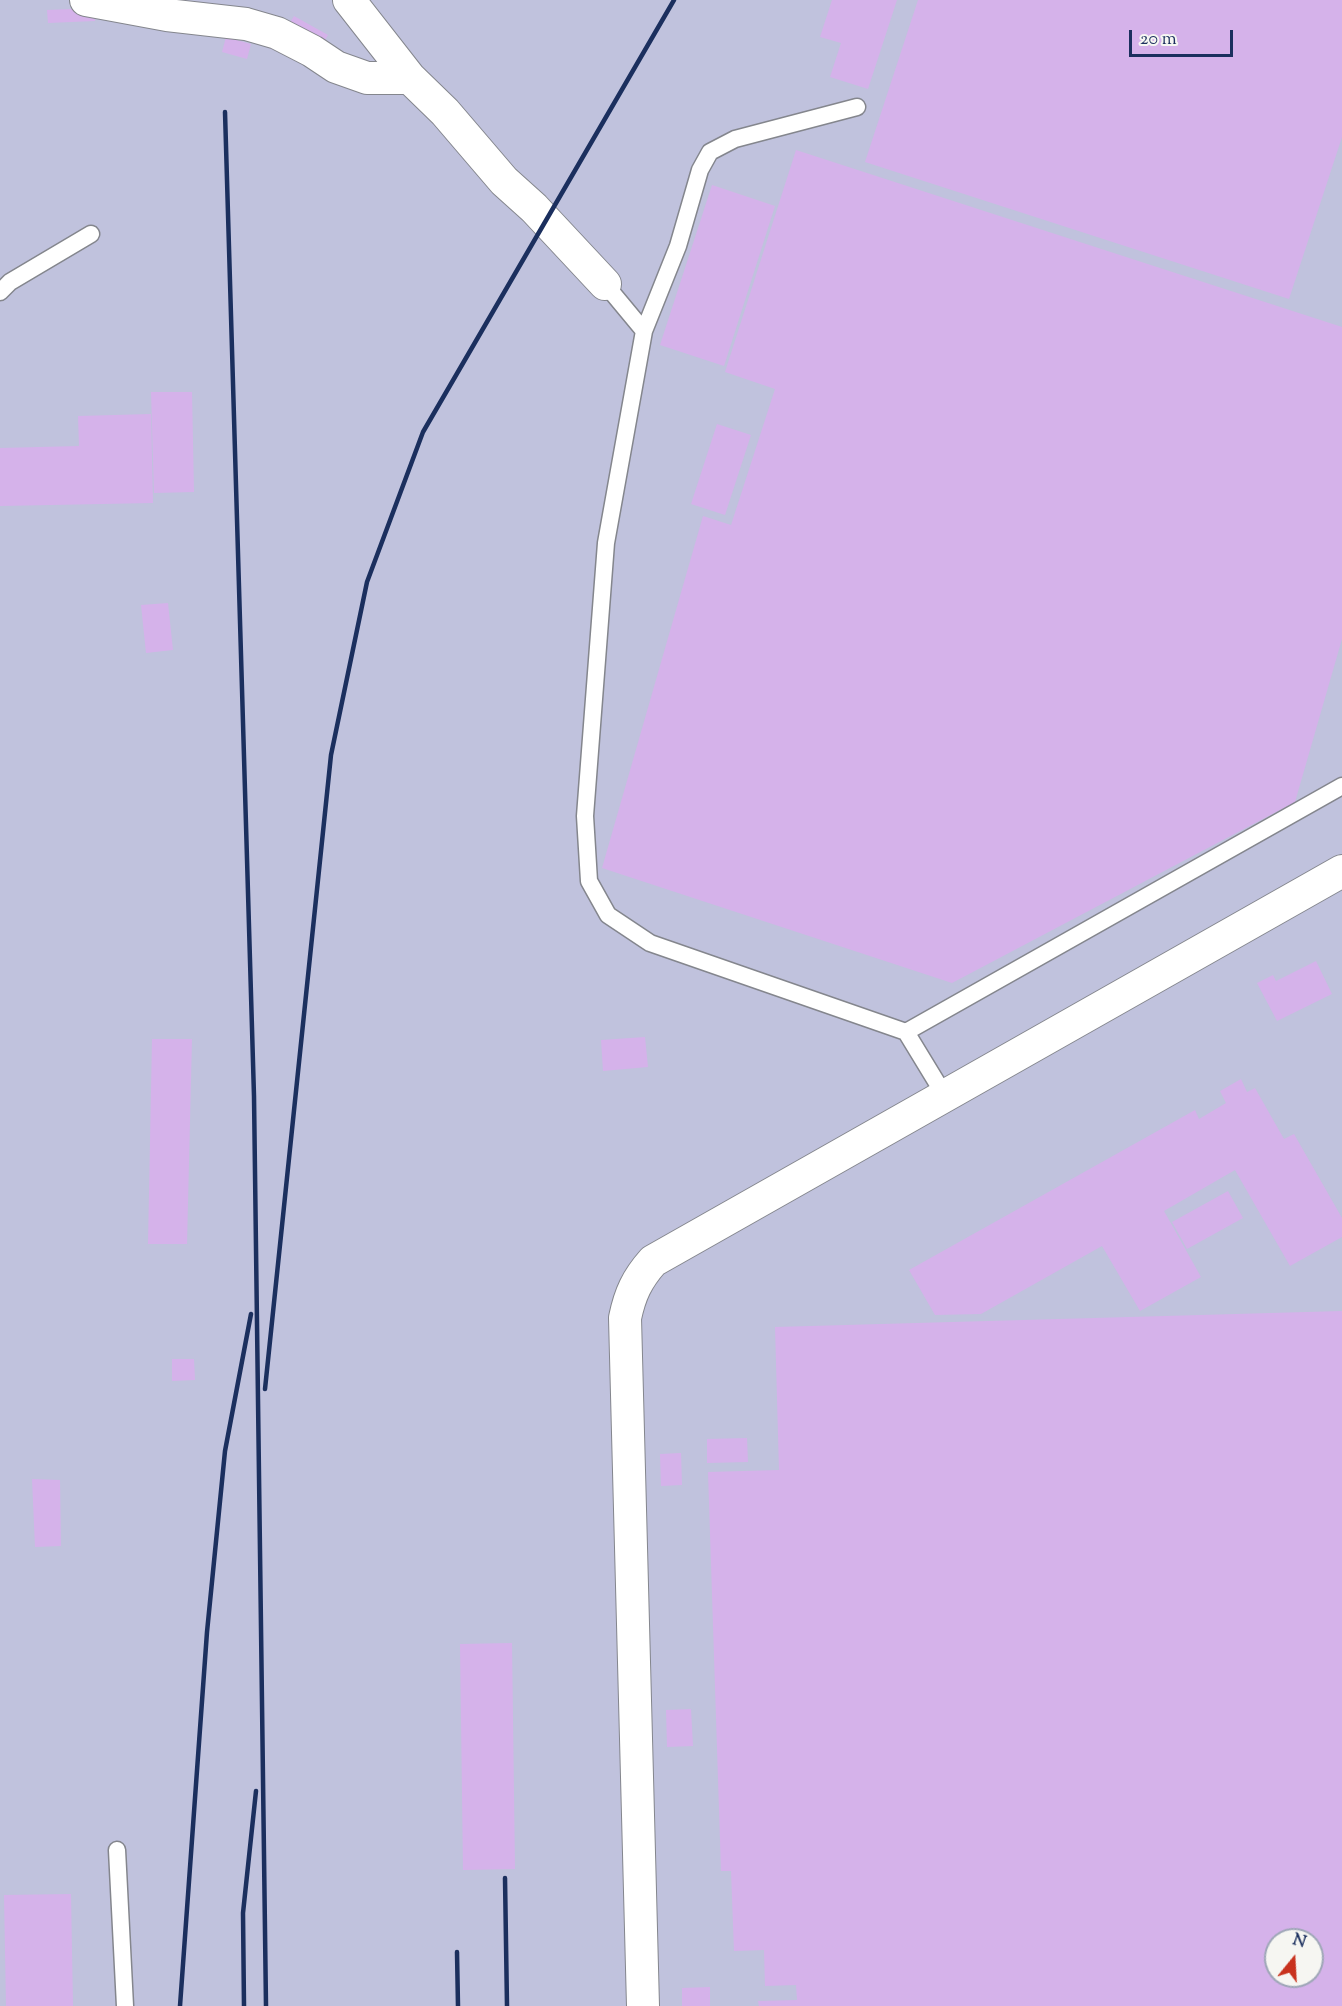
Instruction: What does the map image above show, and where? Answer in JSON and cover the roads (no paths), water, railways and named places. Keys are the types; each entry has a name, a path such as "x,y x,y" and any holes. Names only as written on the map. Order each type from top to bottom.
{"street":[{"path":"86,0 167,15 246,24 277,33 312,51 336,67 367,78 410,78"},
{"path":"353,2 410,78 444,112 504,181 534,208 605,285"},
{"path":"643,2006 625,1318 630,1294 638,1278 653,1261 1342,871"}],"lane":[{"path":"857,107 735,139 711,152 700,170 678,246 644,331 606,543 585,816 589,881 608,915 650,943 906,1032 945,1096"},
{"path":"0,292 10,282 91,234"},
{"path":"605,285 644,331"},
{"path":"906,1032 1342,786"},
{"path":"117,1850 125,2006"}],"railway":[{"path":"265,1389 331,755 367,582 423,432 674,0"},
{"path":"225,112 254,1096 266,2006"},
{"path":"180,2006 207,1632 225,1451 251,1314"},
{"path":"244,2006 243,1913 256,1791"},
{"path":"505,1878 507,2006"},
{"path":"457,1952 458,2006"}]}
